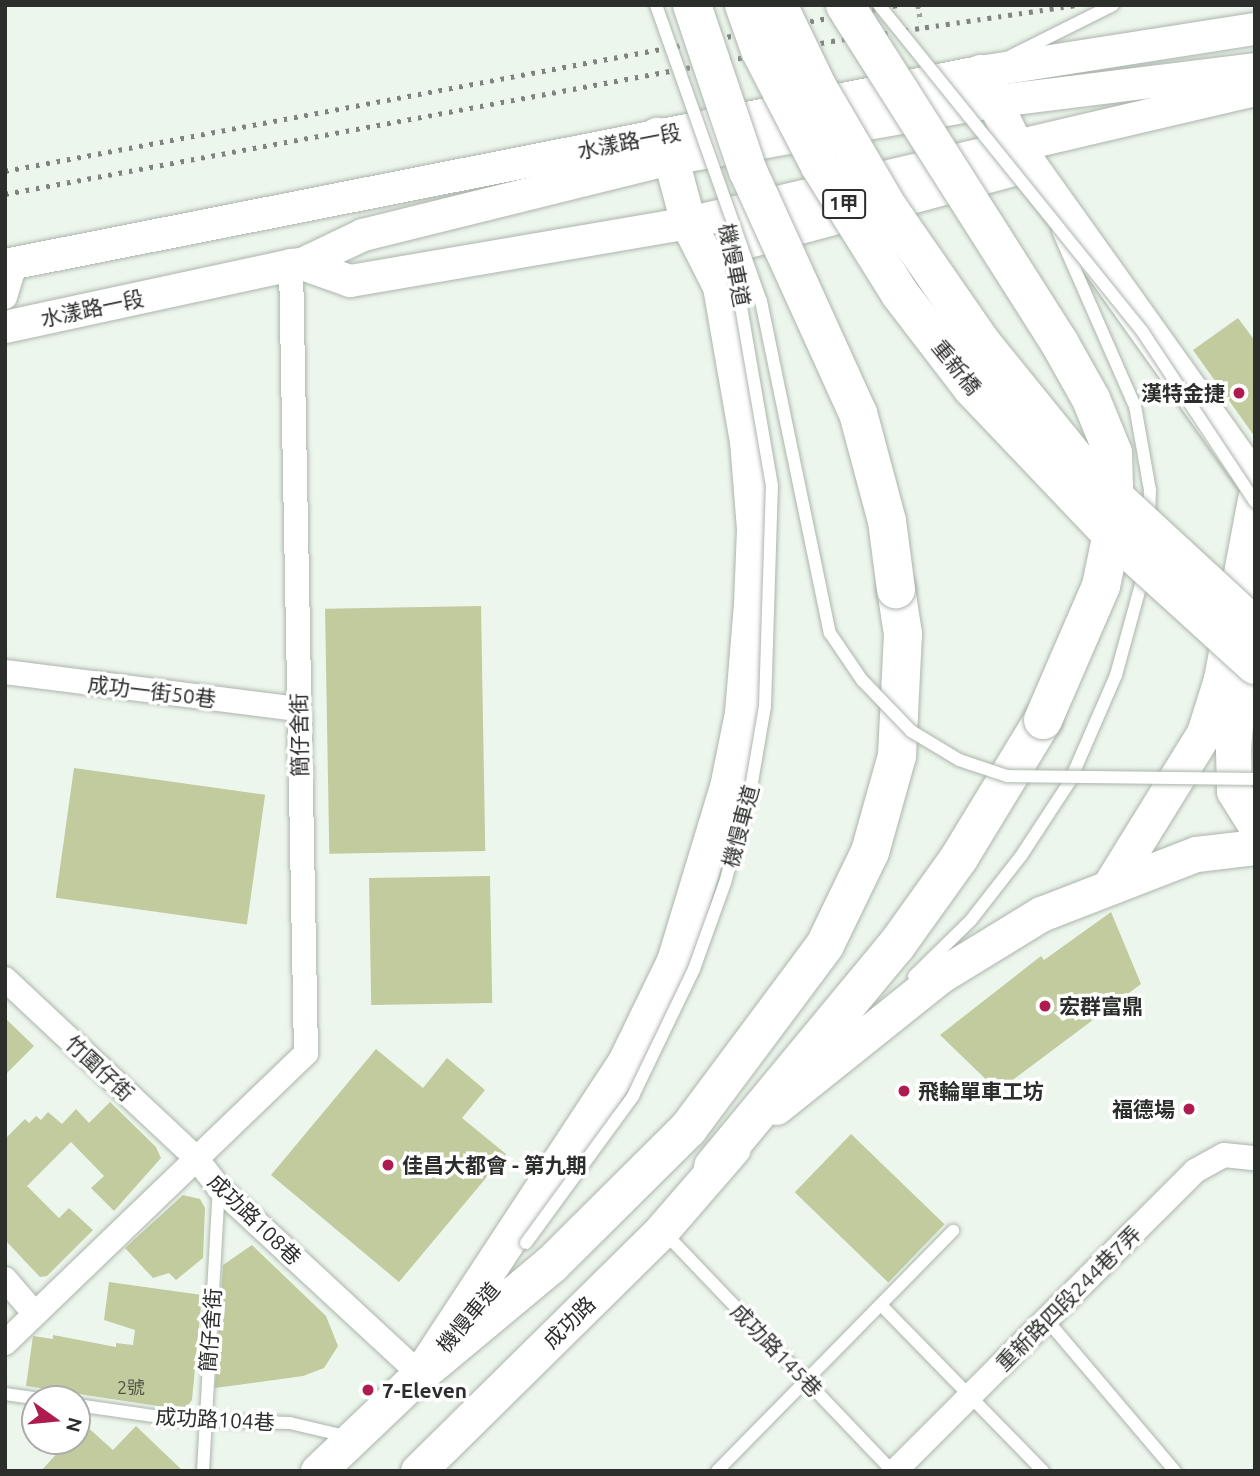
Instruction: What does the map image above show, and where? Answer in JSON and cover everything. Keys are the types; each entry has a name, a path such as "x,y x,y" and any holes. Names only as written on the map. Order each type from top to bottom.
{"main road":[{"path":"318,1471 420,1374 552,1264 688,1129 825,945 870,852 897,756 902,634 887,521 858,413 748,171 692,5"},
{"name":"重新橋","path":"744,5 760,50 820,166 900,294 964,377 1111,534 1255,665"},
{"name":"重新橋","path":"778,5 817,86 889,209 981,342 1083,468 1255,626"},
{"path":"712,1167 896,946 959,858 1044,720 1101,586 1115,519 1112,453 1091,399 1059,342 845,5"},
{"path":"985,87 1022,155 1255,481"},
{"path":"420,1374 624,1064 674,961 703,874 743,713 754,528 741,403 719,286 688,223 664,147"},
{"path":"719,286 733,244 1022,155"},
{"path":"1109,887 1204,733 1221,680 1255,501"},
{"path":"1255,657 1236,715 1233,750 1234,791 1255,825"},
{"name":"成功路","path":"418,1471 662,1230 712,1167 790,1095 938,977 1041,914 1196,854 1255,847"}],"street":[{"name":"水漾路一段","path":"10,264 985,87 1255,29"},
{"name":"水漾路一段","path":"985,87 1255,69"},
{"path":"297,264 350,281 688,223 1022,155 1255,90"},
{"name":"水漾路一段","path":"5,327 297,264 363,234 664,147"},
{"path":"5,297 10,264"},
{"name":"簡仔舍街","path":"195,1157 306,1053 298,709 297,264"},
{"name":"成功一街50巷","path":"5,672 298,709"},
{"name":"竹圍仔街","path":"5,979 195,1157"},
{"name":"重新路四段244巷7弄","path":"894,1471 973,1396 1046,1319 1202,1165 1224,1155 1255,1158"},
{"name":"成功路108巷","path":"5,1343 195,1157 219,1188 420,1374"},
{"path":"5,1279 35,1314"}],"lane":[{"name":"機慢車道","path":"656,5 761,301 831,633 862,680 911,731 959,760 1007,776 1255,779"},
{"path":"879,5 1045,206 1142,331 1255,501"},
{"path":"985,87 1113,5"},
{"name":"機慢車道","path":"522,1249 633,1097 694,969 725,883 751,788 765,706 772,486 754,360 721,192"},
{"path":"790,1095 971,920 1028,845 1070,781 1116,675 1134,618 1148,552 1150,490 1135,406 1045,206"},
{"name":"簡仔舍街","path":"203,1471 219,1188"},
{"name":"成功路145巷","path":"662,1230 894,1471"},
{"path":"717,1471 808,1382 953,1231"},
{"name":"機慢車道","path":"420,1374 496,1286"},
{"path":"881,1305 973,1396 1043,1471"},
{"path":"1046,1319 1175,1471"},
{"name":"成功路104巷","path":"91,1407 181,1420 290,1423 352,1438"}],"building":[{"name":"漢特金捷","path":"1238,318 1255,341 1255,437 1193,350"},
{"path":"481,606 485,851 329,854 325,609"},
{"path":"74,768 265,795 247,925 56,898"},
{"path":"490,876 492,1003 371,1005 369,878"},
{"name":"宏群富鼎","path":"1111,912 1141,984 998,1091 940,1035 1041,956 1044,960"},
{"path":"5,1018 34,1046 5,1075"},
{"name":"佳昌大都會 - 第九期","path":"376,1049 423,1088 447,1058 485,1090 462,1118 506,1154 399,1282 271,1175"},
{"path":"110,1102 156,1147 161,1158 114,1211 91,1188 104,1176 71,1142 27,1186 59,1218 69,1208 93,1230 47,1276 40,1277 5,1240 5,1139 25,1119 29,1123 36,1116 41,1120 48,1112 62,1124 76,1109 89,1123"},
{"path":"851,1134 945,1224 888,1283 795,1192"},
{"path":"183,1195 200,1199 205,1208 203,1258 176,1280 169,1273 153,1278 125,1248"},
{"path":"252,1245 326,1316 338,1346 324,1368 303,1376 215,1388 223,1265"},
{"path":"109,1282 202,1295 192,1400 184,1410 91,1396 91,1385 26,1385 33,1336 53,1339 53,1335 116,1347 116,1343 133,1345 135,1330 104,1320"},
{"path":"136,1426 183,1471 41,1471 55,1455 91,1455 91,1430 113,1450"}],"railway":[{"path":"5,171 898,5"},
{"path":"5,194 832,41 1076,5"}],"place":[{"name":"漢特金捷","path":"1239,393"},
{"name":"宏群富鼎","path":"1045,1006"},
{"name":"飛輪單車工坊","path":"904,1091"},
{"name":"福德場","path":"1189,1109"},
{"name":"佳昌大都會 - 第九期","path":"388,1165"},
{"name":"7-Eleven","path":"368,1390"}]}
